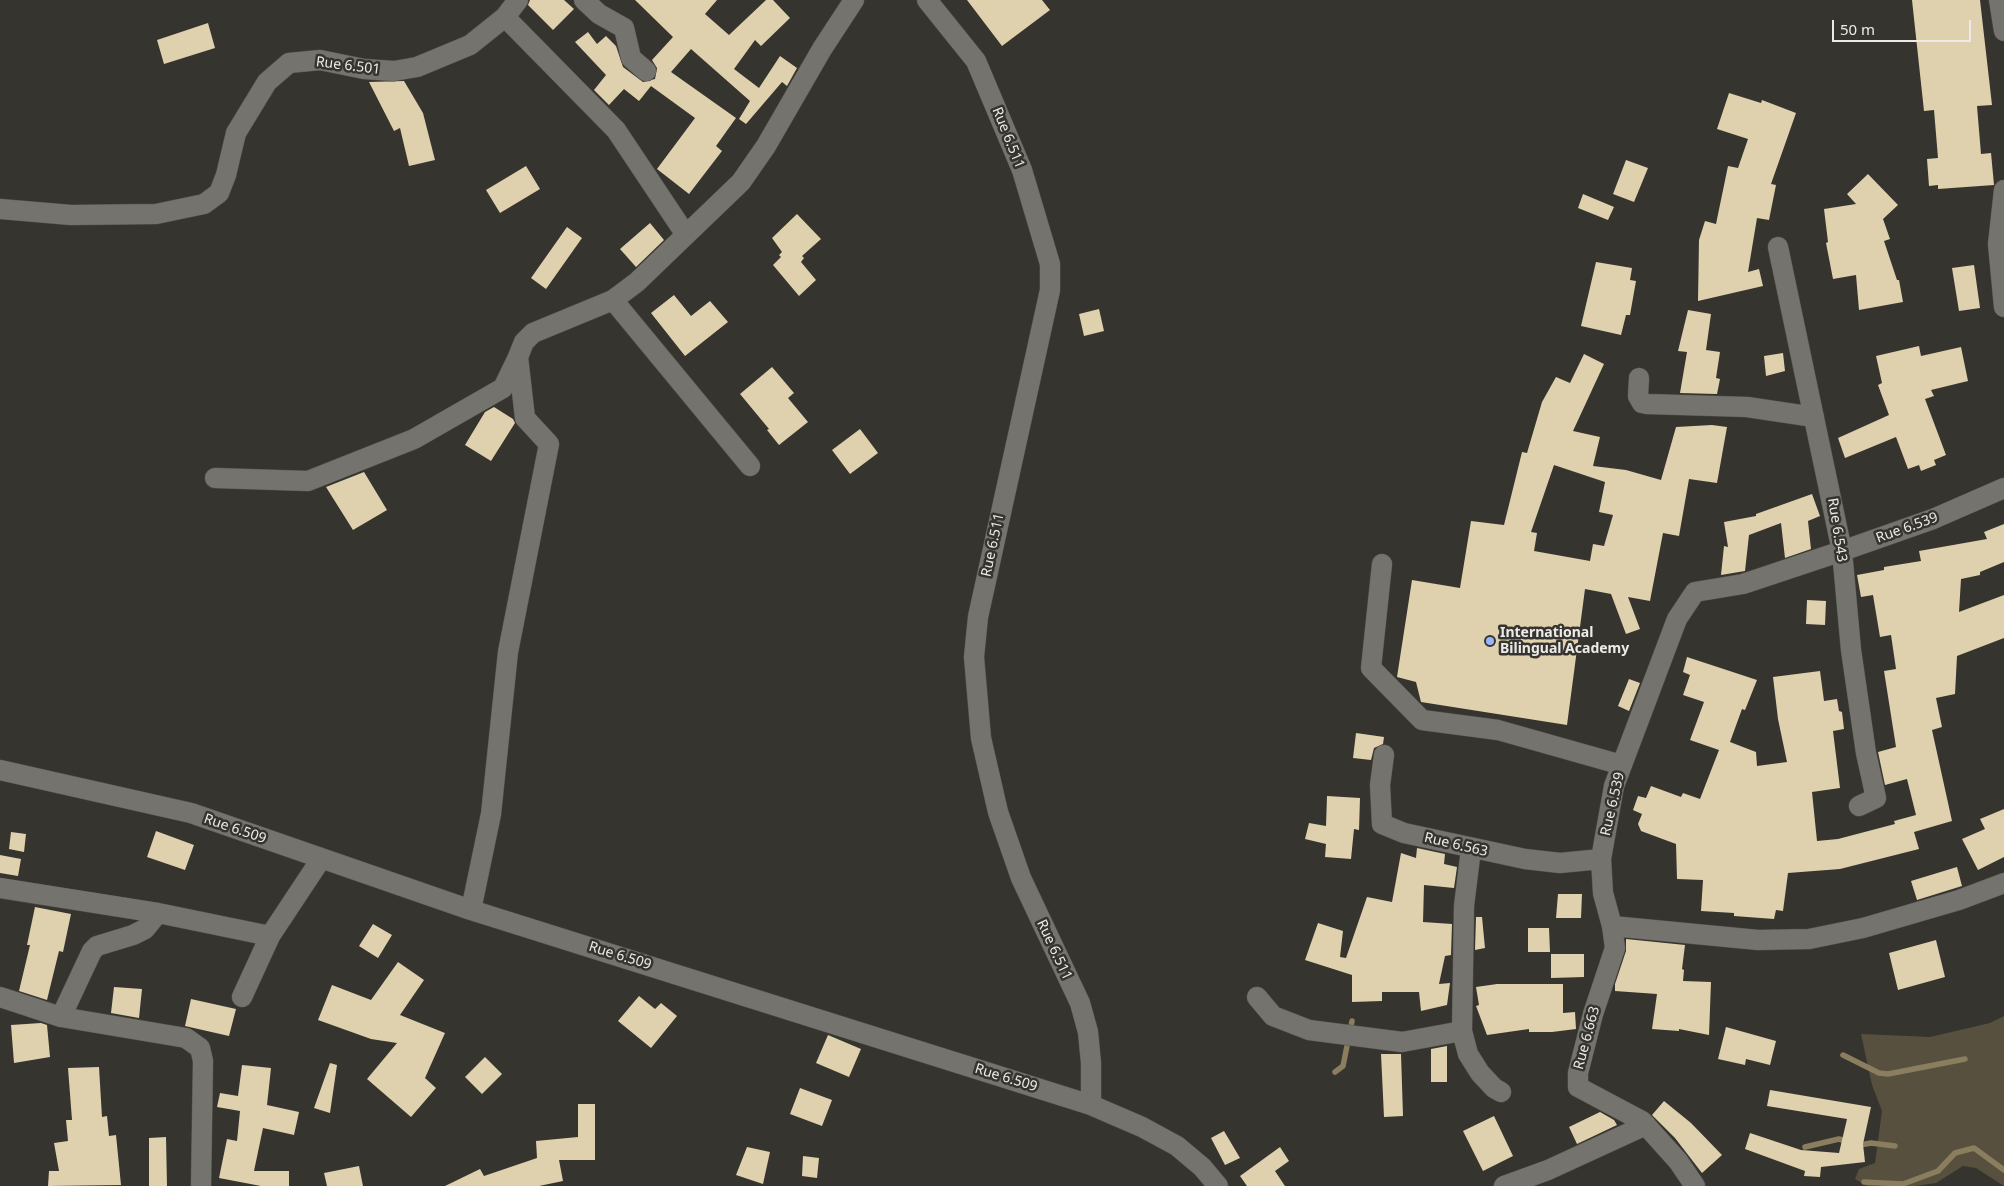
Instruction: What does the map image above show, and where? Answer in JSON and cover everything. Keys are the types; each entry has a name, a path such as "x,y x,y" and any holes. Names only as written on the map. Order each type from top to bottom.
{"street":[{"name":"Rue 6.501","path":"0,209 71,215 156,214 204,204 219,193 226,175 236,133 267,82 289,63 320,60 364,69 394,72 417,67 470,45 504,17 518,0"},
{"path":"584,0 599,14 624,28 631,58 646,71"},
{"path":"215,478 308,481 414,439 503,388 524,342 533,333 613,300 637,282 741,182 766,146 822,49 854,0"},
{"name":"Rue 6.511","path":"927,0 976,61 1022,170 1050,264 1050,290 978,617 974,666 982,738 998,812 1021,878 1080,1003 1088,1032 1091,1063 1091,1105"},
{"path":"1999,0 2004,31"},
{"path":"504,17 616,130 686,235"},
{"path":"2004,190 1998,244 2004,307"},
{"name":"Rue 6.543","path":"1778,247 1842,552 1851,650 1866,753 1876,798 1859,806"},
{"path":"613,300 750,466"},
{"path":"471,910 491,814 508,652 550,444 525,418 518,358"},
{"path":"1639,378 1638,396 1642,403 1747,407 1814,417"},
{"name":"Rue 6.539","path":"1612,926 1602,894 1601,859 1614,786 1677,619 1695,592 1743,584 1842,552 1933,519 2004,488"},
{"path":"1382,564 1371,668 1422,720 1498,730 1622,765"},
{"name":"Rue 6.563","path":"1384,755 1380,785 1382,824 1404,833 1471,849 1560,863 1601,859"},
{"name":"Rue 6.509","path":"0,770 191,813 471,910 1091,1105 1142,1127 1177,1146 1202,1167 1218,1186"},
{"path":"1471,849 1464,906 1462,1031 1468,1054 1480,1073 1494,1088 1501,1092"},
{"path":"242,998 270,936 322,859"},
{"path":"1612,926 1758,940 1809,939 1880,923 1959,900 2004,883"},
{"path":"0,888 158,913 270,936"},
{"path":"61,1017 92,951 97,946 134,935 145,929 158,913"},
{"name":"Rue 6.663","path":"1612,926 1615,948 1592,1014 1576,1081 1579,1088 1627,1111 1646,1125 1678,1161 1694,1186"},
{"path":"0,997 61,1017 186,1038 200,1048 203,1061 201,1186"},
{"path":"1258,997 1273,1016 1309,1030 1402,1042 1462,1031"},
{"path":"1504,1186 1548,1170 1646,1125"}],"shaded area":[{"path":"2004,1016 2004,1186 1976,1168 1963,1166 1936,1183 1915,1186 1867,1186 1855,1179 1859,1169 1875,1163 1882,1111 1872,1085 1861,1034 1930,1037 1990,1023"}],"building":[{"path":"530,0 564,0 574,9 553,30 528,5"},
{"path":"635,0 717,0 705,14 729,35 766,0 773,0 790,18 761,46 755,40 734,69 759,88 780,56 797,68 787,86 782,82 746,124 739,119 750,101 691,49 671,72 736,118 716,146 722,151 689,194 657,169 695,118 651,86 639,101 624,89 609,105 594,90 606,75 575,42 588,32 597,44 606,36 616,46 623,67 643,82 655,79 657,68 652,60 673,37"},
{"path":"967,0 1042,0 1050,10 1002,46"},
{"path":"1912,0 1980,0 1992,105 1977,106 1981,154 1991,153 1994,185 1938,189 1938,185 1929,186 1927,159 1938,158 1934,110 1924,111"},
{"path":"208,23 215,48 164,64 157,40"},
{"path":"404,81 423,113 435,160 409,166 400,128 394,131 369,82"},
{"path":"1729,93 1761,103 1762,100 1796,113 1771,184 1776,185 1769,220 1757,218 1748,272 1759,269 1763,286 1698,301 1699,240 1705,221 1716,224 1728,166 1738,168 1748,139 1717,129"},
{"path":"1626,160 1648,168 1634,202 1613,194"},
{"path":"526,166 540,189 500,213 486,190"},
{"path":"1868,174 1898,205 1883,219 1890,239 1884,241 1897,280 1899,280 1903,302 1859,310 1856,275 1833,279 1826,243 1828,242 1824,209 1856,204 1847,194"},
{"path":"1583,194 1614,207 1608,220 1578,208"},
{"path":"797,214 821,239 802,256 804,258 801,262 816,280 799,296 773,265 781,257 779,255 782,252 772,238"},
{"path":"650,223 664,240 636,267 620,249"},
{"path":"567,227 582,238 546,289 531,278"},
{"path":"1596,262 1632,268 1630,280 1636,281 1630,315 1626,315 1621,335 1581,326"},
{"path":"1974,265 1980,308 1959,311 1952,268"},
{"path":"674,295 691,316 710,301 728,322 685,356 651,313"},
{"path":"1099,309 1104,331 1084,336 1079,314"},
{"path":"1688,310 1711,314 1706,350 1720,352 1716,378 1720,379 1717,394 1680,393 1687,352 1678,351"},
{"path":"1919,346 1921,356 1961,347 1968,381 1931,390 1934,396 1925,399 1946,455 1934,460 1936,465 1921,471 1919,465 1908,469 1896,437 1845,458 1838,438 1889,415 1878,385 1882,383 1876,356"},
{"path":"1783,353 1785,371 1766,376 1764,356"},
{"path":"1584,354 1604,364 1573,431 1600,437 1593,466 1626,470 1661,480 1676,427 1712,425 1727,427 1717,483 1689,479 1679,536 1663,533 1650,601 1628,597 1640,629 1626,634 1611,594 1585,589 1567,725 1421,702 1416,682 1397,677 1412,580 1460,588 1471,521 1504,525 1522,452 1527,453 1542,402 1556,377 1570,383","holes":["1554,465 1605,482 1599,512 1613,515 1604,546 1593,544 1590,561 1534,551 1537,533 1531,532"]},
{"path":"772,367 794,393 788,398 808,422 779,445 767,430 769,429 740,394"},
{"path":"494,407 513,419 515,423 491,461 465,445 485,412"},
{"path":"860,429 878,453 850,474 832,450"},
{"path":"364,472 387,510 353,530 326,487"},
{"path":"1812,494 1820,516 1808,521 1811,549 1785,558 1781,523 1749,535 1745,571 1721,575 1724,546 1728,547 1724,522 1756,516 1756,514"},
{"path":"2004,524 2004,562 1980,572 1980,575 1961,579 1959,612 2004,595 2004,638 1957,656 1955,694 1936,698 1942,727 1932,730 1952,821 1914,832 1919,849 1840,869 1788,873 1783,911 1776,910 1774,919 1734,916 1734,913 1701,911 1703,880 1677,879 1676,844 1641,831 1638,824 1642,814 1633,810 1638,796 1646,798 1651,786 1681,797 1683,793 1700,799 1719,750 1690,740 1704,702 1683,695 1690,675 1683,672 1687,657 1757,680 1745,710 1742,709 1730,742 1756,752 1757,766 1787,762 1778,719 1773,677 1820,671 1824,701 1837,699 1839,711 1842,712 1844,729 1833,731 1840,788 1812,792 1817,841 1838,839 1895,824 1894,821 1916,815 1907,779 1885,785 1878,752 1896,747 1884,671 1896,669 1891,635 1880,637 1873,595 1861,597 1857,575 1884,570 1884,567 1921,561 1919,551 1987,539 1984,532"},
{"path":"1807,600 1826,601 1825,625 1806,624"},
{"path":"1629,679 1640,683 1629,711 1618,706"},
{"path":"1356,733 1384,737 1383,744 1374,748 1371,760 1353,758"},
{"path":"1327,796 1360,798 1359,830 1354,829 1351,859 1325,857 1326,844 1305,839 1309,823 1326,826"},
{"path":"2004,809 2004,857 1978,870 1962,839 1985,829 1980,819"},
{"path":"156,831 194,845 185,870 147,857"},
{"path":"11,832 26,834 24,852 9,849"},
{"path":"1417,848 1445,854 1444,864 1457,867 1454,888 1424,885 1423,922 1452,924 1451,955 1445,956 1439,984 1450,983 1447,1005 1421,1011 1419,992 1382,992 1382,1001 1352,1002 1352,975 1305,960 1318,923 1343,931 1340,957 1346,958 1367,897 1392,902 1401,853 1416,858"},
{"path":"0,855 21,859 18,876 0,873"},
{"path":"1957,867 1962,886 1917,900 1911,881"},
{"path":"1558,894 1582,894 1581,918 1556,918"},
{"path":"35,907 71,914 63,952 59,951 47,1000 19,991 30,945 27,945"},
{"path":"1476,917 1482,917 1485,948 1475,950"},
{"path":"373,924 392,935 378,958 359,946"},
{"path":"1528,928 1549,928 1550,952 1528,952"},
{"path":"1626,939 1685,945 1682,969 1684,970 1683,981 1711,982 1709,1035 1679,1029 1679,1031 1652,1029 1657,994 1615,991 1615,984 1626,951"},
{"path":"1936,940 1945,977 1898,990 1889,953"},
{"path":"1551,954 1584,954 1584,977 1551,978"},
{"path":"398,962 424,980 400,1015 445,1033 425,1078 436,1088 411,1117 367,1079 397,1043 371,1039 318,1020 332,985 371,1000"},
{"path":"1497,984 1563,984 1563,1013 1575,1012 1576,1029 1529,1032 1529,1029 1487,1035 1476,1006 1479,1005 1476,987"},
{"path":"114,987 142,989 139,1018 111,1013"},
{"path":"639,996 655,1009 661,1003 677,1016 651,1048 618,1021"},
{"path":"191,999 236,1009 229,1036 185,1026"},
{"path":"41,1023 47,1025 50,1057 14,1063 11,1025"},
{"path":"1726,1027 1776,1041 1770,1065 1746,1059 1745,1065 1718,1059"},
{"path":"828,1035 861,1049 849,1077 816,1063"},
{"path":"1447,1046 1447,1082 1431,1082 1431,1049"},
{"path":"1381,1054 1401,1054 1403,1116 1384,1117"},
{"path":"485,1057 502,1074 482,1094 465,1077"},
{"path":"330,1063 337,1065 330,1113 314,1108"},
{"path":"242,1065 271,1068 267,1105 299,1112 294,1135 263,1128 254,1171 289,1171 289,1186 261,1186 219,1178 227,1139 237,1141 240,1111 217,1107 220,1093 238,1096"},
{"path":"99,1067 102,1117 107,1116 109,1136 116,1135 121,1185 48,1186 49,1171 59,1171 54,1143 68,1141 66,1120 72,1120 68,1068"},
{"path":"800,1088 832,1100 822,1126 790,1114"},
{"path":"1770,1090 1871,1107 1863,1144 1865,1162 1821,1167 1820,1177 1804,1176 1805,1171 1745,1149 1750,1133 1801,1150 1839,1153 1847,1119 1767,1106"},
{"path":"1664,1101 1691,1123 1722,1155 1702,1173 1675,1138 1652,1115"},
{"path":"578,1104 595,1104 595,1160 559,1160 563,1181 539,1186 445,1186 480,1169 484,1176 537,1158 536,1141 578,1137"},
{"path":"1600,1112 1614,1120 1617,1125 1577,1144 1569,1127"},
{"path":"1494,1116 1513,1156 1483,1171 1463,1131"},
{"path":"1224,1131 1240,1158 1225,1165 1211,1138"},
{"path":"166,1137 167,1186 149,1186 149,1138"},
{"path":"747,1147 770,1152 763,1184 736,1175"},
{"path":"1280,1147 1289,1161 1275,1171 1285,1186 1247,1186 1240,1176"},
{"path":"803,1156 819,1158 817,1178 802,1176"},
{"path":"359,1166 363,1186 327,1186 324,1173"}],"waterway":[{"path":"1335,1072 1343,1066 1352,1021"},
{"path":"1843,1055 1879,1073 1888,1074 1965,1059"},
{"path":"1805,1147 1839,1139 1860,1145 1871,1143 1895,1146"},
{"path":"1864,1182 1903,1184 1938,1171 1955,1153 1974,1148 2004,1170"}],"place":[{"name":"International Bilingual Academy","path":"1490,641"}]}
